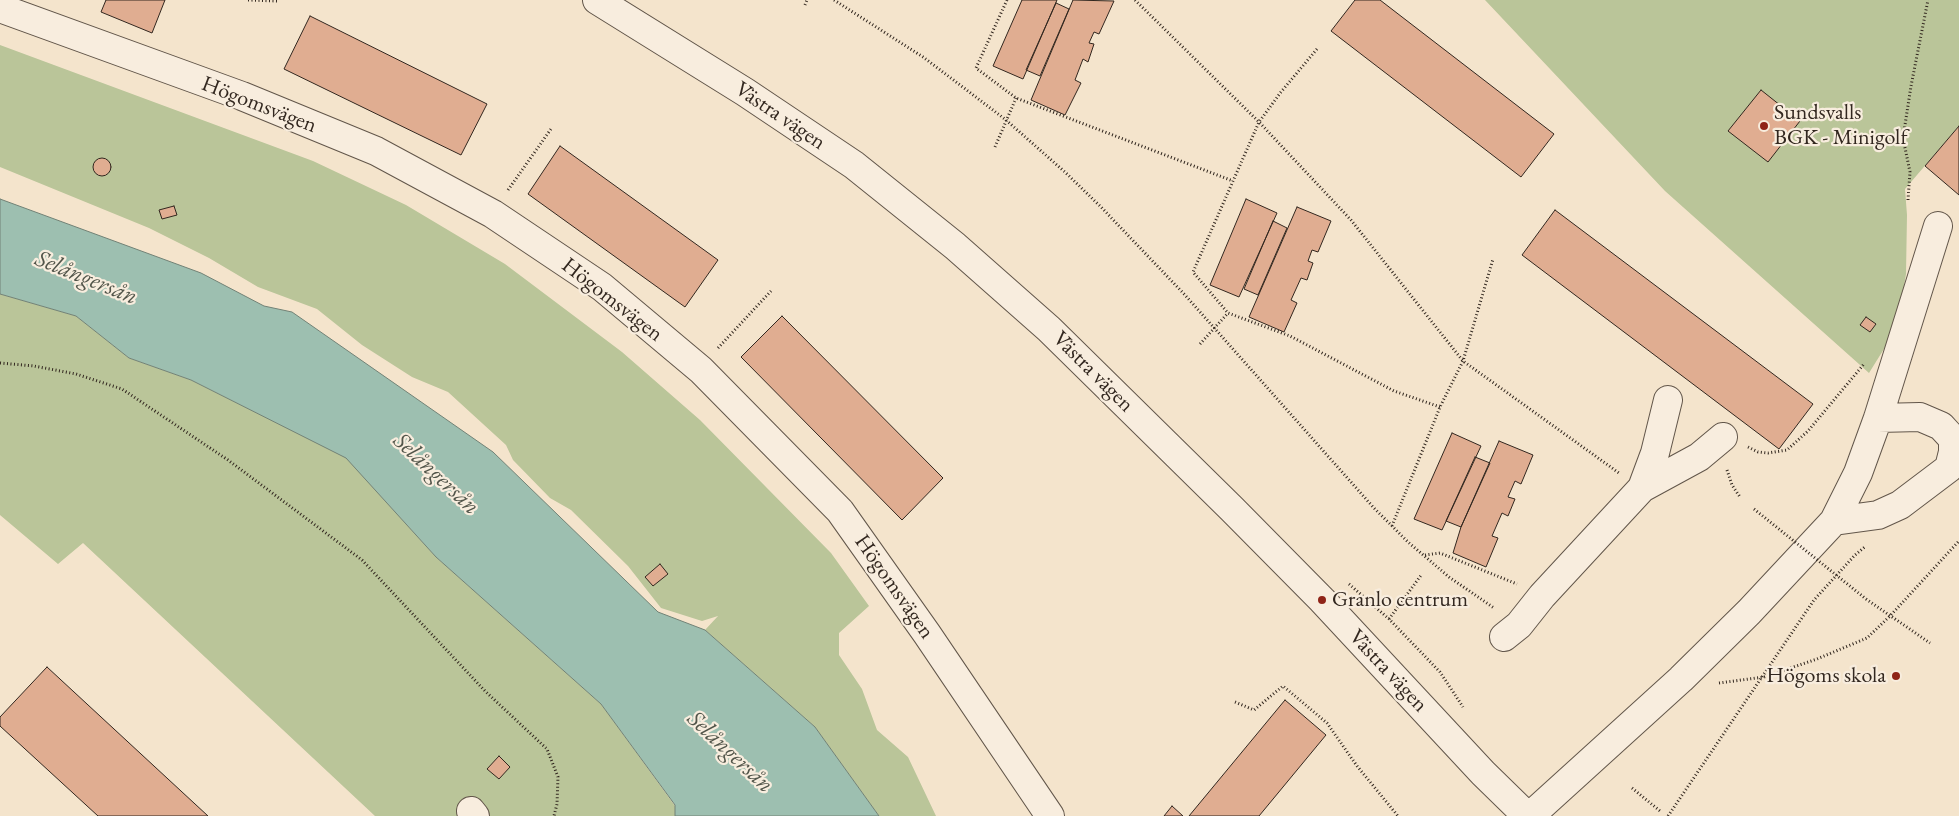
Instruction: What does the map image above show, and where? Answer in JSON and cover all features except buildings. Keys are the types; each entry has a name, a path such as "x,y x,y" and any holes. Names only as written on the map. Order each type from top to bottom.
{"street":[{"name":"Västra vägen","path":"597,0 745,92 854,166 963,252 1049,329 1225,502 1322,600 1483,773 1528,816"},
{"name":"Högomsvägen","path":"0,8 242,96 376,151 494,214 602,287 701,370 840,511 927,634 1050,816"},
{"path":"1528,816 1681,679 1749,612 1834,521 1858,473 1878,418 1938,226"},
{"path":"1642,488 1655,453 1668,400"},
{"path":"1834,521 1878,515 1900,505 1948,468 1953,452 1953,439 1941,426 1920,417 1878,418"},
{"path":"1511,631 1642,488 1699,456 1723,437"}],"path":[{"path":"248,0 277,1"},
{"path":"805,5 807,0"},
{"path":"834,0 922,57 1006,120 1101,207 1185,295 1213,329 1392,526 1511,631"},
{"path":"1007,0 976,68 1016,98 1233,181"},
{"path":"1135,0 1259,122 1351,220 1463,361 1605,464 1642,488"},
{"path":"1908,200 1910,172 1903,138 1928,0"},
{"path":"1317,49 1259,122 1193,272 1228,313 1290,336 1394,391 1440,407"},
{"path":"995,147 1016,98"},
{"path":"494,214 551,129"},
{"path":"1392,526 1440,407 1463,361 1493,259"},
{"path":"701,370 712,353 771,291"},
{"path":"1200,344 1228,313"},
{"path":"1723,437 1758,452 1768,453 1787,450 1808,431 1867,362"},
{"path":"0,363 34,366 76,374 122,390 228,460 362,560 485,691 547,748 558,777 557,804 554,816"},
{"path":"1754,509 1866,599 1930,643"},
{"path":"1681,679 1702,686 1764,677 1817,659 1868,638 1959,541"},
{"path":"1668,816 1764,677 1814,600 1855,556 1868,545"},
{"path":"1424,556 1440,553 1460,559 1542,596"},
{"path":"1389,619 1422,574"},
{"path":"1235,702 1254,710 1283,686 1327,724 1357,766 1398,816"},
{"path":"1632,788 1660,811"}],"shaded area":[{"path":"1485,0 1959,0 1959,126 1905,189 1907,215 1906,274 1897,328 1869,373 1665,191"},
{"path":"0,45 313,161 406,205 505,264 622,352 700,420 831,553 869,606 839,633 839,655 862,689 877,730 908,757 936,816 879,816 815,727 705,630 718,616 702,621 661,608 628,566 571,510 550,498 513,460 506,445 448,392 412,377 362,345 317,309 258,287 209,258 149,228 0,167"},
{"path":"0,294 76,316 129,358 191,380 346,457 436,557 601,704 675,806 675,816 375,816 83,543 58,564 0,515"}],"water":[{"name":"Selångersån","path":"0,199 201,273 264,306 292,312 493,452 658,612 705,630 815,727 879,816 675,816 675,805 601,704 436,557 346,458 191,380 129,358 76,316 0,294"}],"place":[{"name":"Sundsvalls BGK - Minigolf","path":"1764,126"},
{"name":"Granlo centrum","path":"1322,600"},
{"name":"Högoms skola","path":"1896,676"}]}
